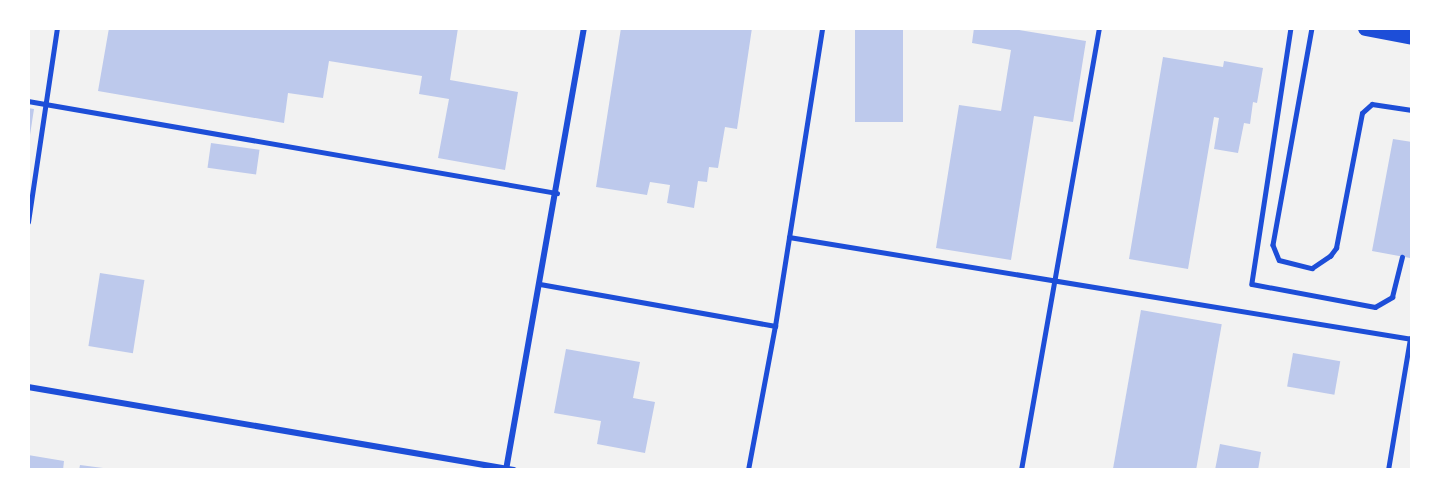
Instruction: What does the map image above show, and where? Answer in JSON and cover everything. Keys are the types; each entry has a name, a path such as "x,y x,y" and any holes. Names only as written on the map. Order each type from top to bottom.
{"main road":[{"path":"1365,28 1412,37"}],"street":[{"path":"506,469 557,193 584,28"},
{"path":"28,387 514,470"}],"lane":[{"path":"28,222 57,28"},
{"path":"748,470 775,326 822,28"},
{"path":"1021,470 1099,28"},
{"path":"1291,28 1251,284 1375,307 1392,297 1402,257"},
{"path":"1312,28 1273,245 1279,260 1312,267 1330,256 1336,248 1362,113 1372,104 1412,110"},
{"path":"28,101 557,193"},
{"path":"789,237 1411,339 1388,470"},
{"path":"540,284 775,326"}],"building":[{"path":"109,28 458,28 450,80 518,92 505,170 438,158 449,99 419,94 422,76 329,61 323,98 288,93 284,123 98,91"},
{"path":"621,28 752,28 737,129 725,127 718,168 709,167 707,182 698,181 694,208 667,203 670,185 650,182 647,195 596,187"},
{"path":"855,28 903,28 903,122 855,122"},
{"path":"974,28 1007,28 1086,41 1073,122 1034,116 1011,260 936,248 959,105 1001,111 1011,50 972,43"},
{"path":"1163,57 1223,67 1224,61 1263,68 1257,103 1253,102 1250,124 1244,123 1238,153 1214,149 1219,118 1214,117 1188,269 1129,259"},
{"path":"28,108 34,109 30,135 28,135"},
{"path":"1393,139 1412,142 1410,258 1372,251"},
{"path":"211,143 260,150 256,175 208,168"},
{"path":"100,273 144,280 133,353 88,346"},
{"path":"1141,310 1222,324 1196,470 1113,470"},
{"path":"566,349 640,362 633,398 655,402 645,453 597,444 601,421 554,413"},
{"path":"1293,353 1340,361 1334,395 1287,386"},
{"path":"1220,444 1261,452 1258,470 1215,470"},
{"path":"28,455 64,461 63,470 28,470"},
{"path":"80,465 103,468 103,470 79,470"}]}
